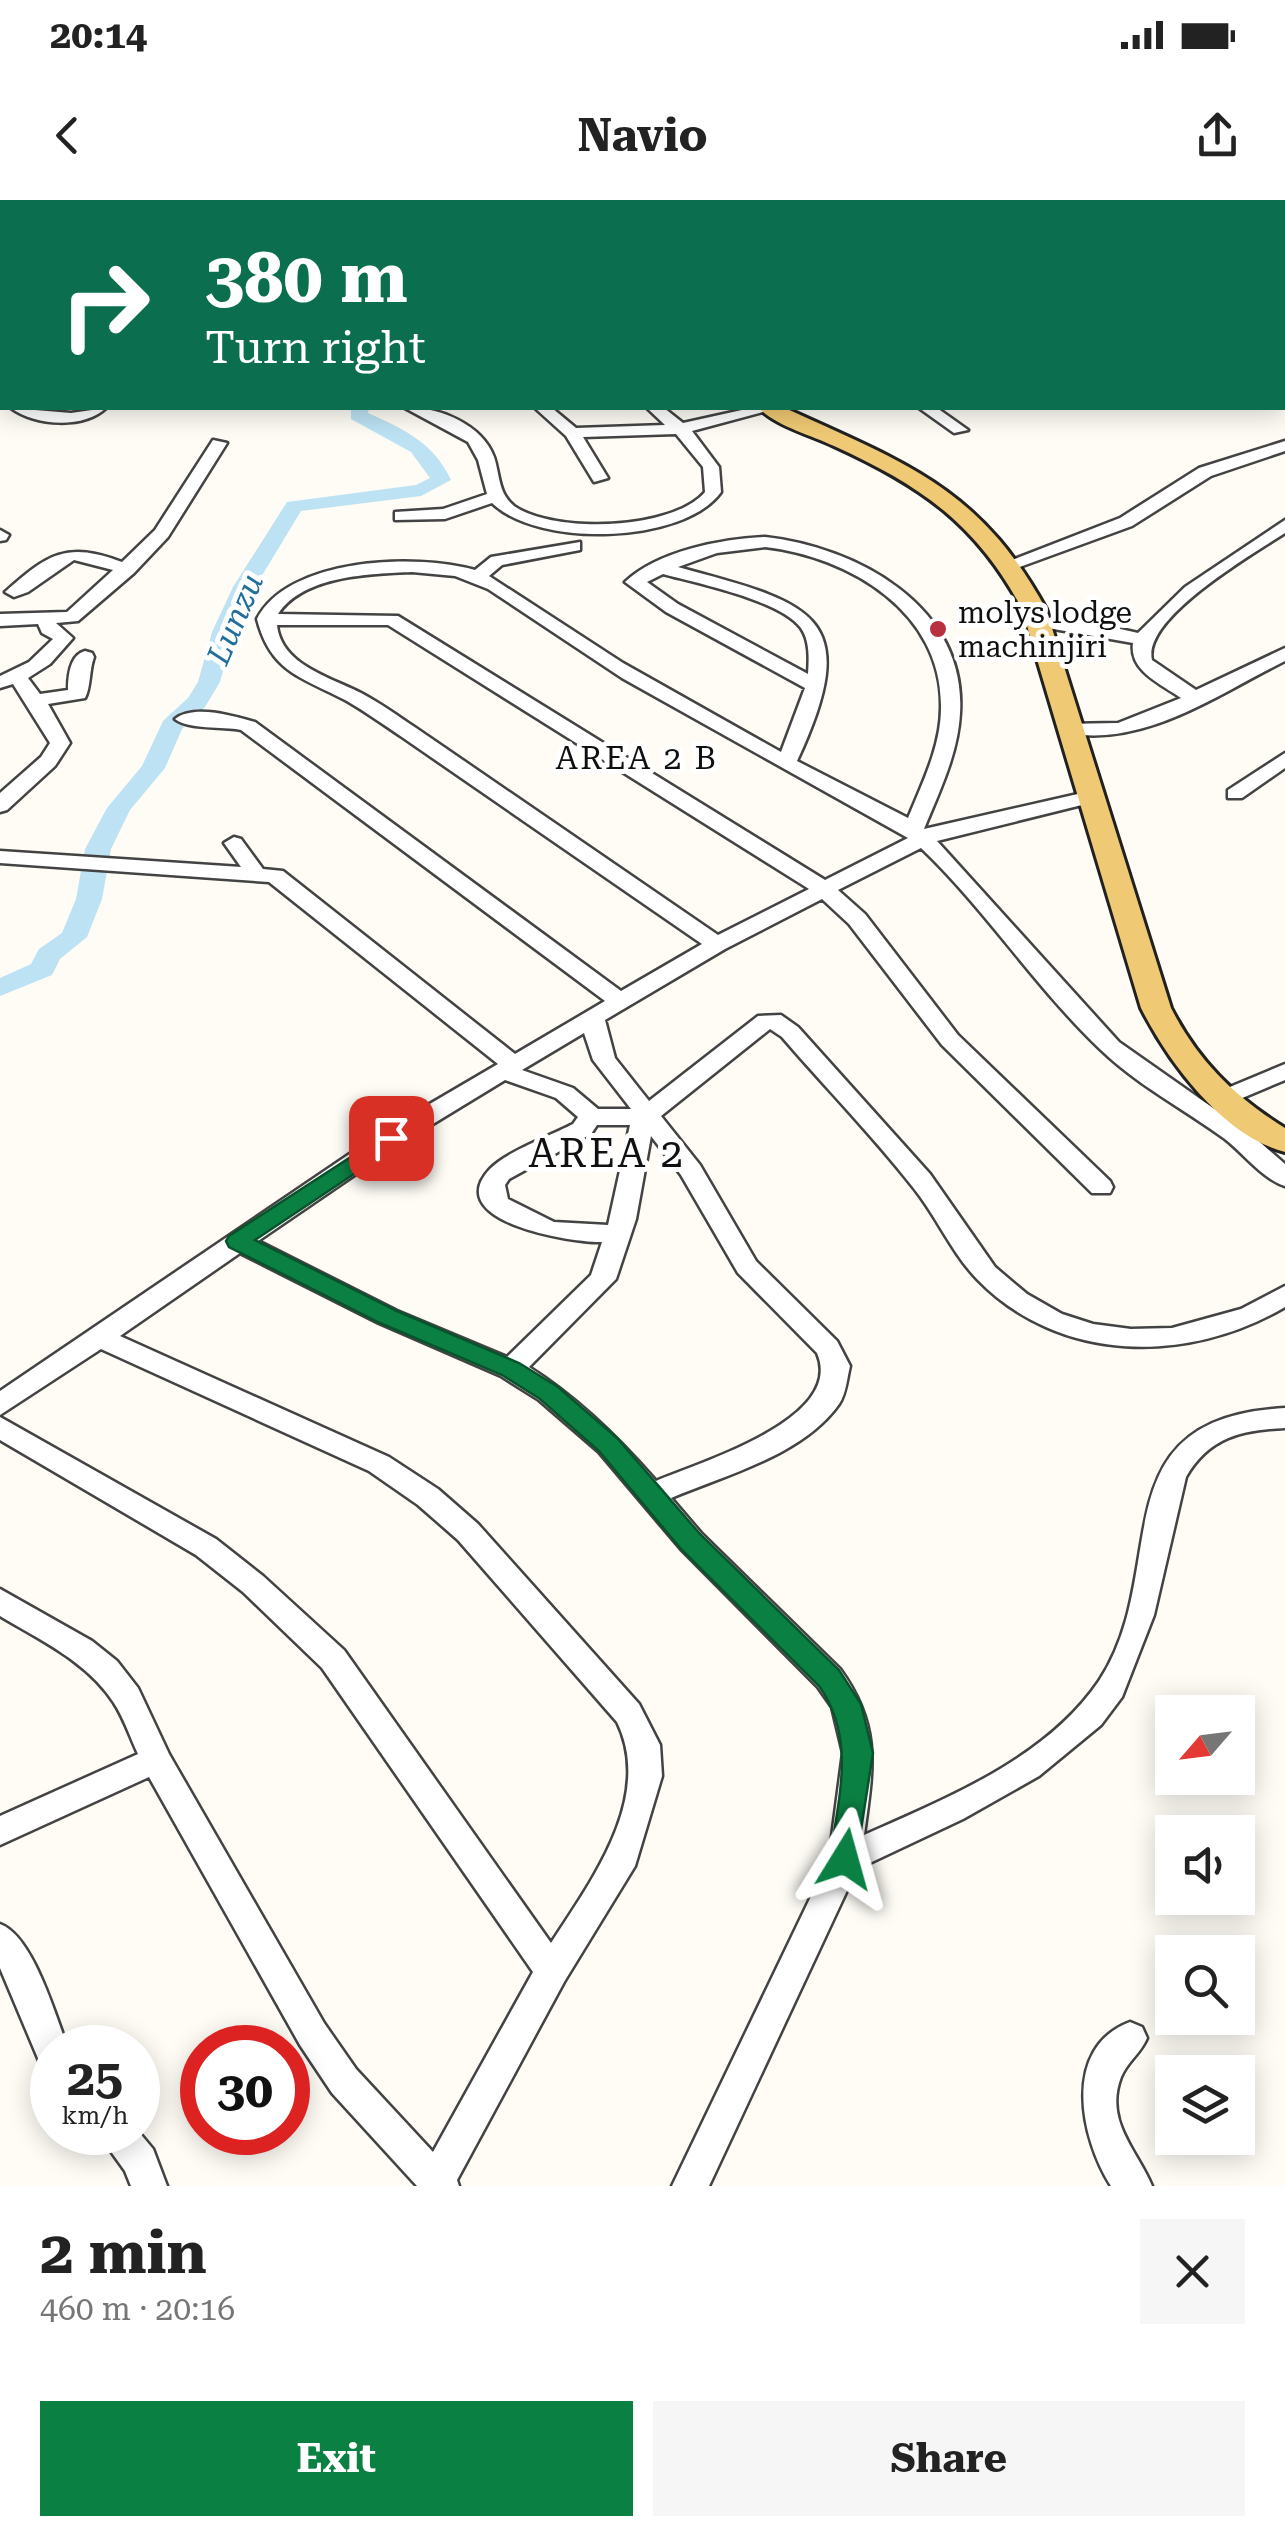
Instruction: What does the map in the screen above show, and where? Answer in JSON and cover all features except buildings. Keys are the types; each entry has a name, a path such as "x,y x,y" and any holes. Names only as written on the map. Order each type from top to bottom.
{"main road":[{"path":"774,410 916,478 976,521 1012,564 1037,622 1156,1008 1172,1044 1193,1072 1281,1156"}],"street":[{"path":"24,410 80,417 94,410"},
{"path":"417,410 476,440 484,455 494,497 527,520 588,531 647,522 689,510 710,498 713,483 709,463 656,410"},
{"path":"545,410 572,433 600,478"},
{"path":"572,433 679,429 761,410"},
{"path":"929,410 960,430"},
{"path":"0,620 72,617 128,569 184,503 219,443"},
{"path":"1012,564 1126,522 1205,472 1285,446"},
{"path":"402,516 445,514 494,497"},
{"path":"1194,698 1144,664 1140,654 1143,640 1148,631 1234,558 1285,526"},
{"path":"814,684 634,584 664,568 724,547 785,544 832,558 882,582 920,614 937,643 952,706 918,835"},
{"path":"478,578 488,565 497,561 574,546"},
{"path":"14,592 30,587 62,559 74,555 128,569"},
{"path":"718,944 434,748 345,690 288,663 268,636 266,618 273,604 288,593 334,574 394,567 433,567 478,578 505,590 609,662 918,835 984,900 1081,1018 1115,1050 1178,1099 1281,1156"},
{"path":"664,568 764,601 804,620 816,644 811,710 786,763"},
{"path":"0,806 60,744 36,700 9,680 54,652 64,638 49,629 46,618"},
{"path":"266,618 392,620 824,889 856,919 950,1040 1101,1187"},
{"path":"1037,622 1076,625 1143,640"},
{"path":"1070,728 1131,727 1285,654"},
{"path":"36,700 78,694 85,657"},
{"path":"185,719 217,719 248,726 620,1000"},
{"path":"1235,794 1285,759"},
{"path":"0,1406 237,1241 506,1067 718,944 918,835 1091,797"},
{"path":"234,842 255,872"},
{"path":"0,857 275,876 506,1067 583,1104 590,1117"},
{"path":"593,1017 598,1047 605,1060 708,1194 748,1267 828,1348 836,1366 829,1398 795,1429 758,1450 652,1494"},
{"path":"510,1369 595,1291 612,1258 629,1172 646,1114 758,1025 774,1020 790,1032 900,1156 986,1272 1038,1314 1110,1336 1189,1337 1260,1312 1285,1295"},
{"path":"1221,1099 1285,1071"},
{"path":"590,1117 646,1114"},
{"path":"590,1117 582,1129 500,1173 492,1182 491,1191 494,1200 509,1213 554,1230 619,1232"},
{"path":"237,1241 388,1317 510,1369 580,1418 652,1494 690,1542 829,1678 847,1704 859,1753 845,1859 690,2186"},
{"path":"0,1601 44,1624 106,1670 127,1697 156,1760 312,2034 344,2080 439,2184 552,1971 619,1866 646,1776 644,1745 628,1713 468,1532 428,1497 379,1464 98,1337"},
{"path":"845,1859 976,1797 1041,1757 1082,1724 1110,1691 1126,1659 1172,1476 1183,1454 1206,1434 1225,1425 1285,1418"},
{"path":"0,1427 206,1547 254,1584 333,1659 552,1971"},
{"path":"0,1831 156,1760"},
{"path":"0,1939 17,1965 41,2025"},
{"path":"1130,2038 1107,2066 1100,2092 1100,2120 1108,2148 1134,2186"},
{"path":"135,2155 149,2186"}],"waterway":[{"name":"Lunzu","path":"0,988 42,969 48,955 74,937 89,899 98,849 119,808 153,768 171,726 197,702 209,682 223,632 244,587 294,506 421,490 441,480 418,447 358,415 359,410"}],"place":[{"name":"molys lodge machinjiri","path":"938,629"}],"district":[{"name":"AREA 2 B","path":"637,758"},
{"name":"AREA 2","path":"607,1153"}],"route":[{"path":"391,1138 237,1241 388,1317 510,1369 549,1393 608,1444 690,1542 829,1678 847,1704 856,1728 859,1753 845,1859"}]}
